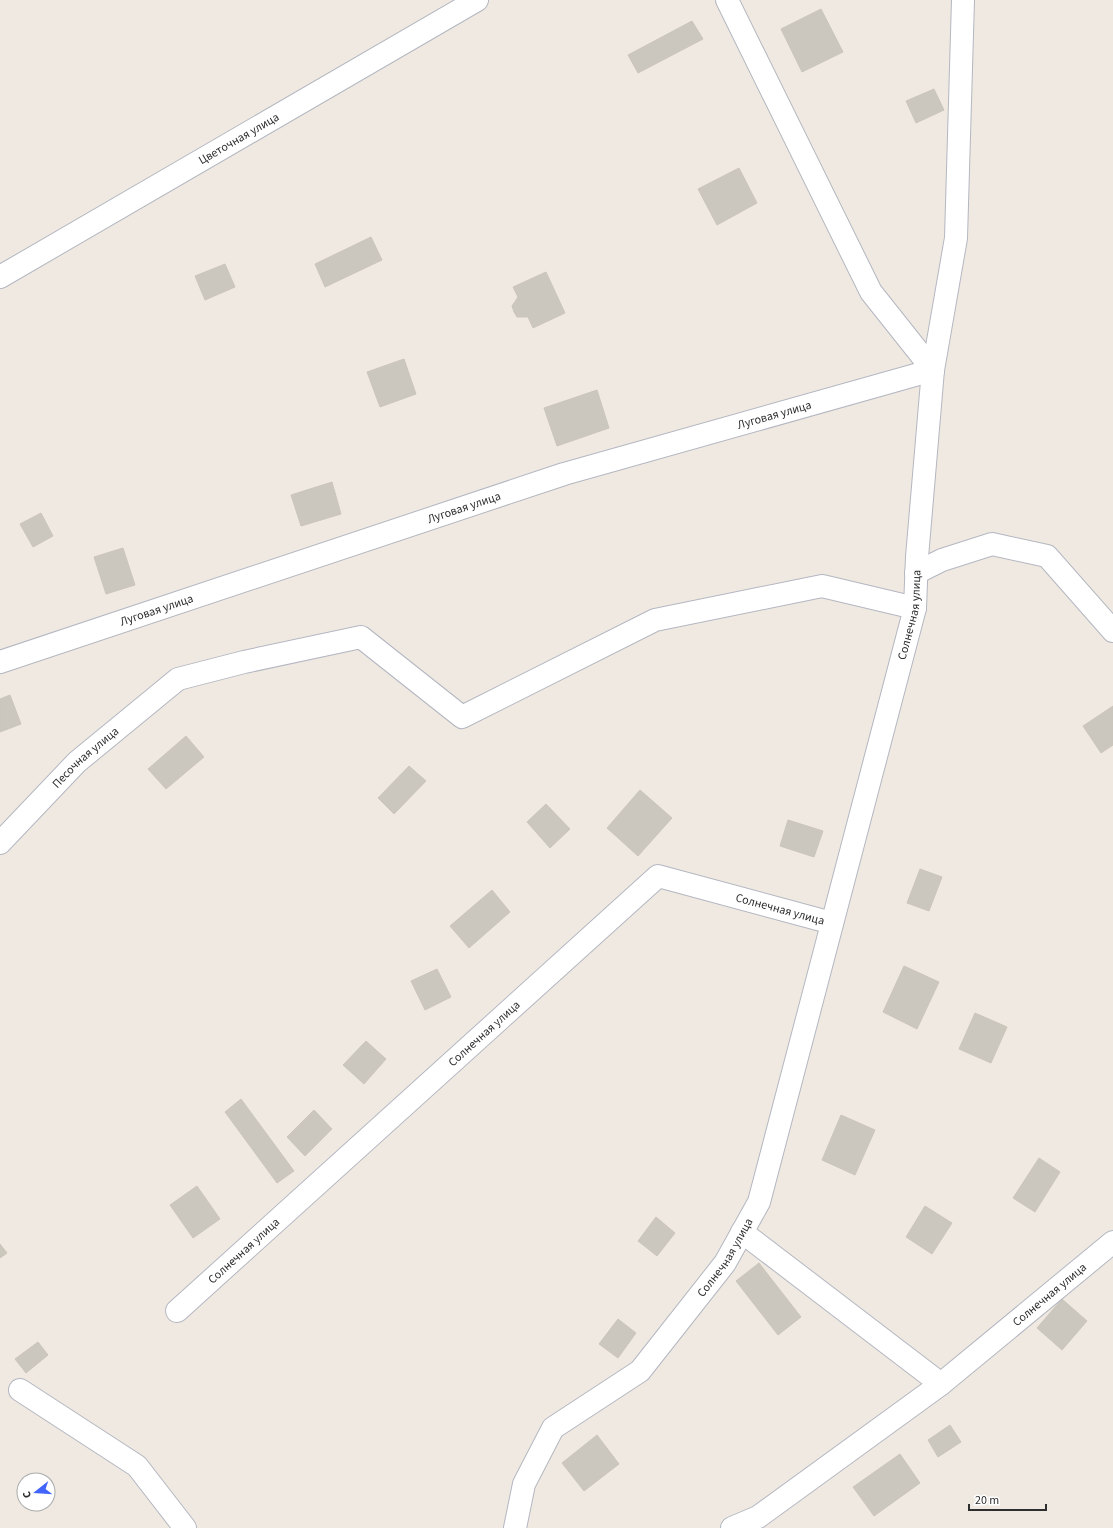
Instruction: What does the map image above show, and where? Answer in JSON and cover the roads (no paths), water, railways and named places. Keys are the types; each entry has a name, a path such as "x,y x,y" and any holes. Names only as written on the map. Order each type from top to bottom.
{"street":[{"name":"Цветочная улица","path":"0,276 476,0"},
{"path":"728,0 872,292 933,370"},
{"name":"Солнечная улица","path":"515,1528 524,1484 553,1428 640,1371 725,1263 759,1202 915,608 916,573 933,370 956,238 963,0"},
{"name":"Луговая улица","path":"0,662 564,474 933,370"},
{"path":"916,573 942,560 992,544 1047,556 1113,631"},
{"name":"Песочная улица","path":"0,843 77,762 178,679 244,662 361,637 462,717 655,620 822,586 915,608"},
{"name":"Солнечная улица","path":"177,1311 658,876 832,922"},
{"path":"742,1232 941,1384"},
{"name":"Солнечная улица","path":"732,1528 758,1517 941,1384 1113,1242"},
{"path":"20,1390 137,1466 185,1528"}]}
